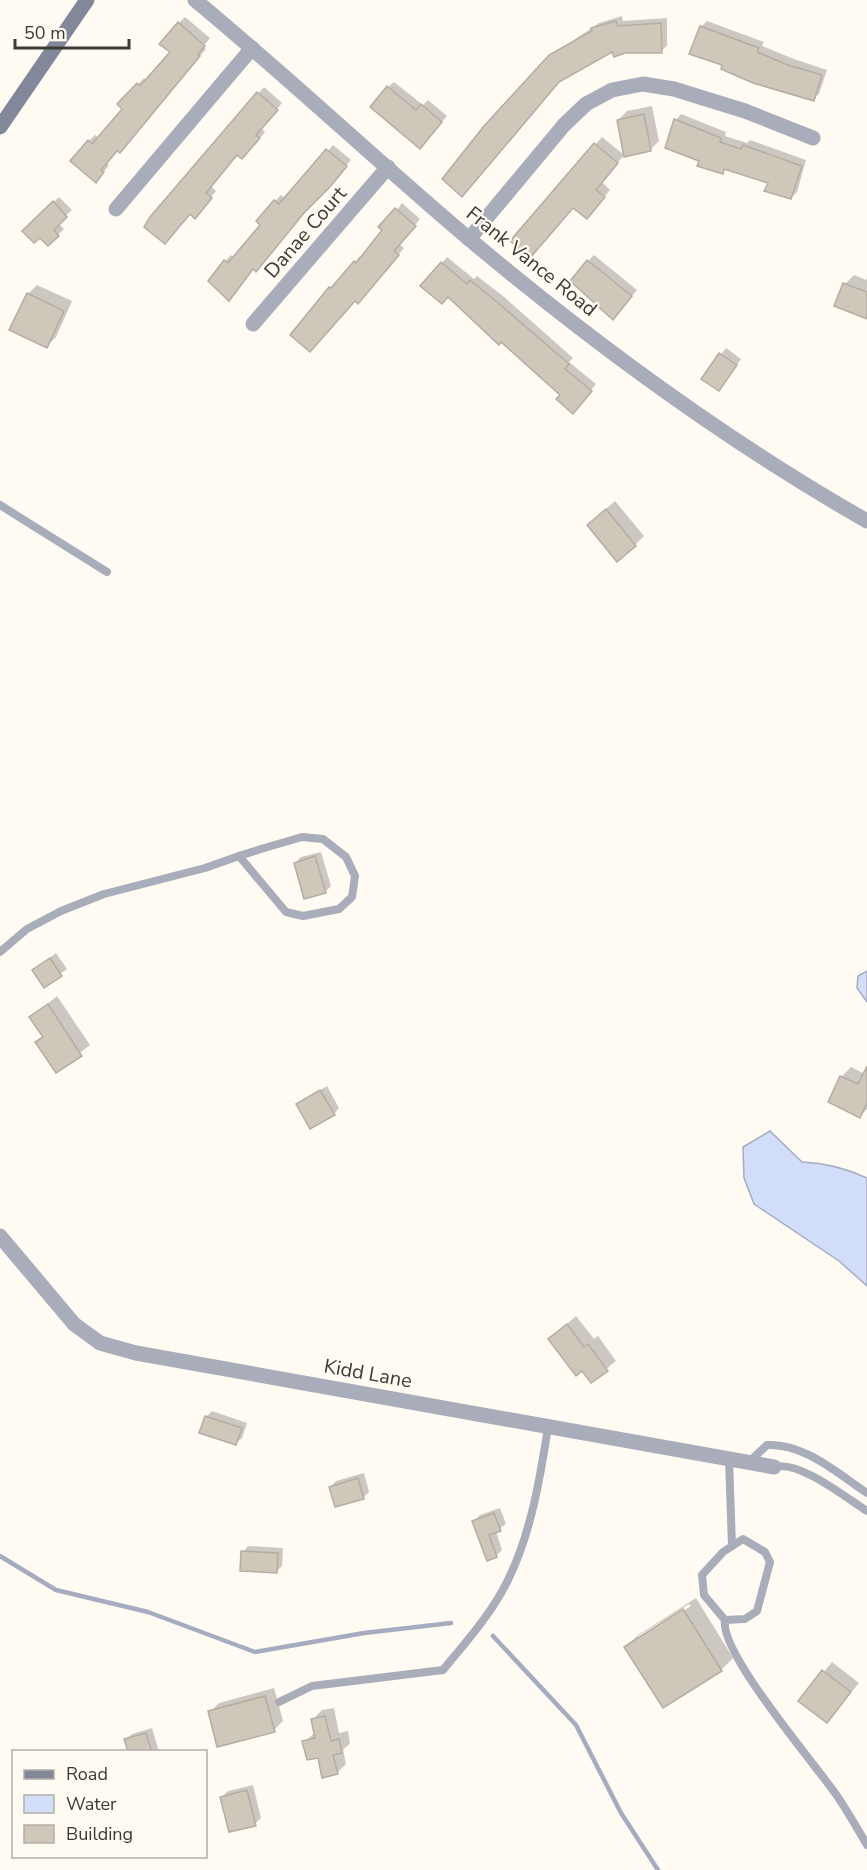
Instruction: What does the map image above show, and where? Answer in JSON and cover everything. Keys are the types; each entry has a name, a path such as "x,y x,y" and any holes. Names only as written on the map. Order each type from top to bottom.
{"main road":[{"path":"0,127 87,0"}],"street":[{"name":"Frank Vance Road","path":"195,0 470,239 655,386 783,473 867,521"},
{"path":"116,209 252,48"},
{"path":"470,239 564,125 586,104 612,90 643,84 674,89 745,111 813,138"},
{"name":"Danae Court","path":"254,324 388,167"},
{"name":"Kidd Lane","path":"0,1236 74,1324 87,1336 114,1348 209,1368 774,1467"}],"lane":[{"path":"0,505 107,572"},
{"path":"0,952 27,929 61,911 104,894 205,868 239,856 302,837 323,839 346,856 355,876 352,897 339,909 303,916 286,912 239,856"},
{"path":"279,1702 312,1686 443,1670 477,1628 508,1581 525,1534 540,1477 548,1427"},
{"path":"749,1462 766,1445 780,1444 812,1457 867,1493"},
{"path":"729,1459 732,1546"},
{"path":"774,1467 785,1464 806,1473 867,1510"},
{"path":"743,1539 765,1552 770,1562 758,1611 745,1619 725,1620 704,1595 702,1575 712,1562 743,1539"},
{"path":"725,1620 723,1626 738,1660 836,1795 867,1845"}],"water":[{"path":"867,971 867,1002 857,988 858,976"},
{"path":"770,1131 802,1162 835,1167 867,1178 867,1286 839,1261 754,1204 744,1178 743,1147"}],"building":[{"path":"616,21 618,26 661,23 662,53 625,53 614,57 612,52 559,82 462,197 442,179 484,126 549,55 592,31 591,28"},
{"path":"178,22 205,46 198,54 200,56 120,153 117,151 101,170 104,172 96,183 70,161 88,140 92,144 122,109 117,104 137,83 140,86 170,52 159,44"},
{"path":"700,26 759,48 757,52 788,65 822,75 814,101 753,83 721,69 722,65 689,54"},
{"path":"387,86 416,110 421,104 442,122 420,149 370,107"},
{"path":"257,92 278,110 256,135 260,138 242,159 237,155 206,193 212,198 195,219 190,214 165,244 144,227 150,217"},
{"path":"644,114 651,151 624,157 617,120"},
{"path":"674,119 721,138 720,142 741,149 743,145 802,166 791,199 764,191 768,183 724,169 723,174 697,166 699,161 665,148"},
{"path":"594,143 618,163 596,190 605,197 587,219 573,208 530,258 510,241"},
{"path":"326,149 347,166 304,213 256,272 253,269 229,301 208,281 224,260 228,263 260,225 256,221 274,200 279,204"},
{"path":"53,201 67,217 54,230 59,236 48,246 40,238 34,243 22,231"},
{"path":"395,208 416,226 394,251 399,255 358,304 355,301 310,352 290,335 329,287 331,288 354,261 356,263 382,230 378,227"},
{"path":"587,260 632,296 613,320 570,281"},
{"path":"441,262 467,284 470,280 569,364 565,369 592,391 573,414 556,399 560,395 501,342 499,345 448,297 442,304 420,286"},
{"path":"843,283 867,292 867,319 834,306"},
{"path":"27,293 64,311 47,348 9,330"},
{"path":"719,353 737,365 719,391 701,379"},
{"path":"606,509 636,546 617,562 587,525"},
{"path":"315,856 326,893 304,899 294,863"},
{"path":"50,958 62,976 44,988 32,970"},
{"path":"48,1004 82,1056 56,1073 35,1042 43,1037 29,1017"},
{"path":"867,1066 867,1103 860,1118 828,1102 840,1076 858,1084"},
{"path":"320,1090 335,1115 310,1129 296,1104"},
{"path":"567,1324 584,1347 588,1344 608,1371 591,1383 582,1371 576,1376 548,1339"},
{"path":"205,1416 242,1428 236,1445 199,1433"},
{"path":"358,1478 364,1499 335,1507 329,1487"},
{"path":"494,1513 501,1531 489,1535 497,1557 487,1561 472,1521"},
{"path":"241,1551 278,1553 277,1573 240,1571"},
{"path":"683,1609 722,1671 663,1708 624,1647"},
{"path":"822,1670 851,1692 827,1723 798,1701"},
{"path":"265,1696 275,1732 217,1747 208,1711"},
{"path":"325,1716 331,1741 339,1739 342,1753 333,1755 338,1774 322,1778 318,1758 307,1760 302,1741 315,1738 311,1719"},
{"path":"146,1733 151,1750 127,1750 124,1739"},
{"path":"247,1790 256,1826 229,1832 220,1797"}],"waterway":[{"path":"0,1556 56,1590 148,1612 255,1652 364,1633 451,1623"},
{"path":"493,1636 576,1725 621,1813 658,1870"}]}
